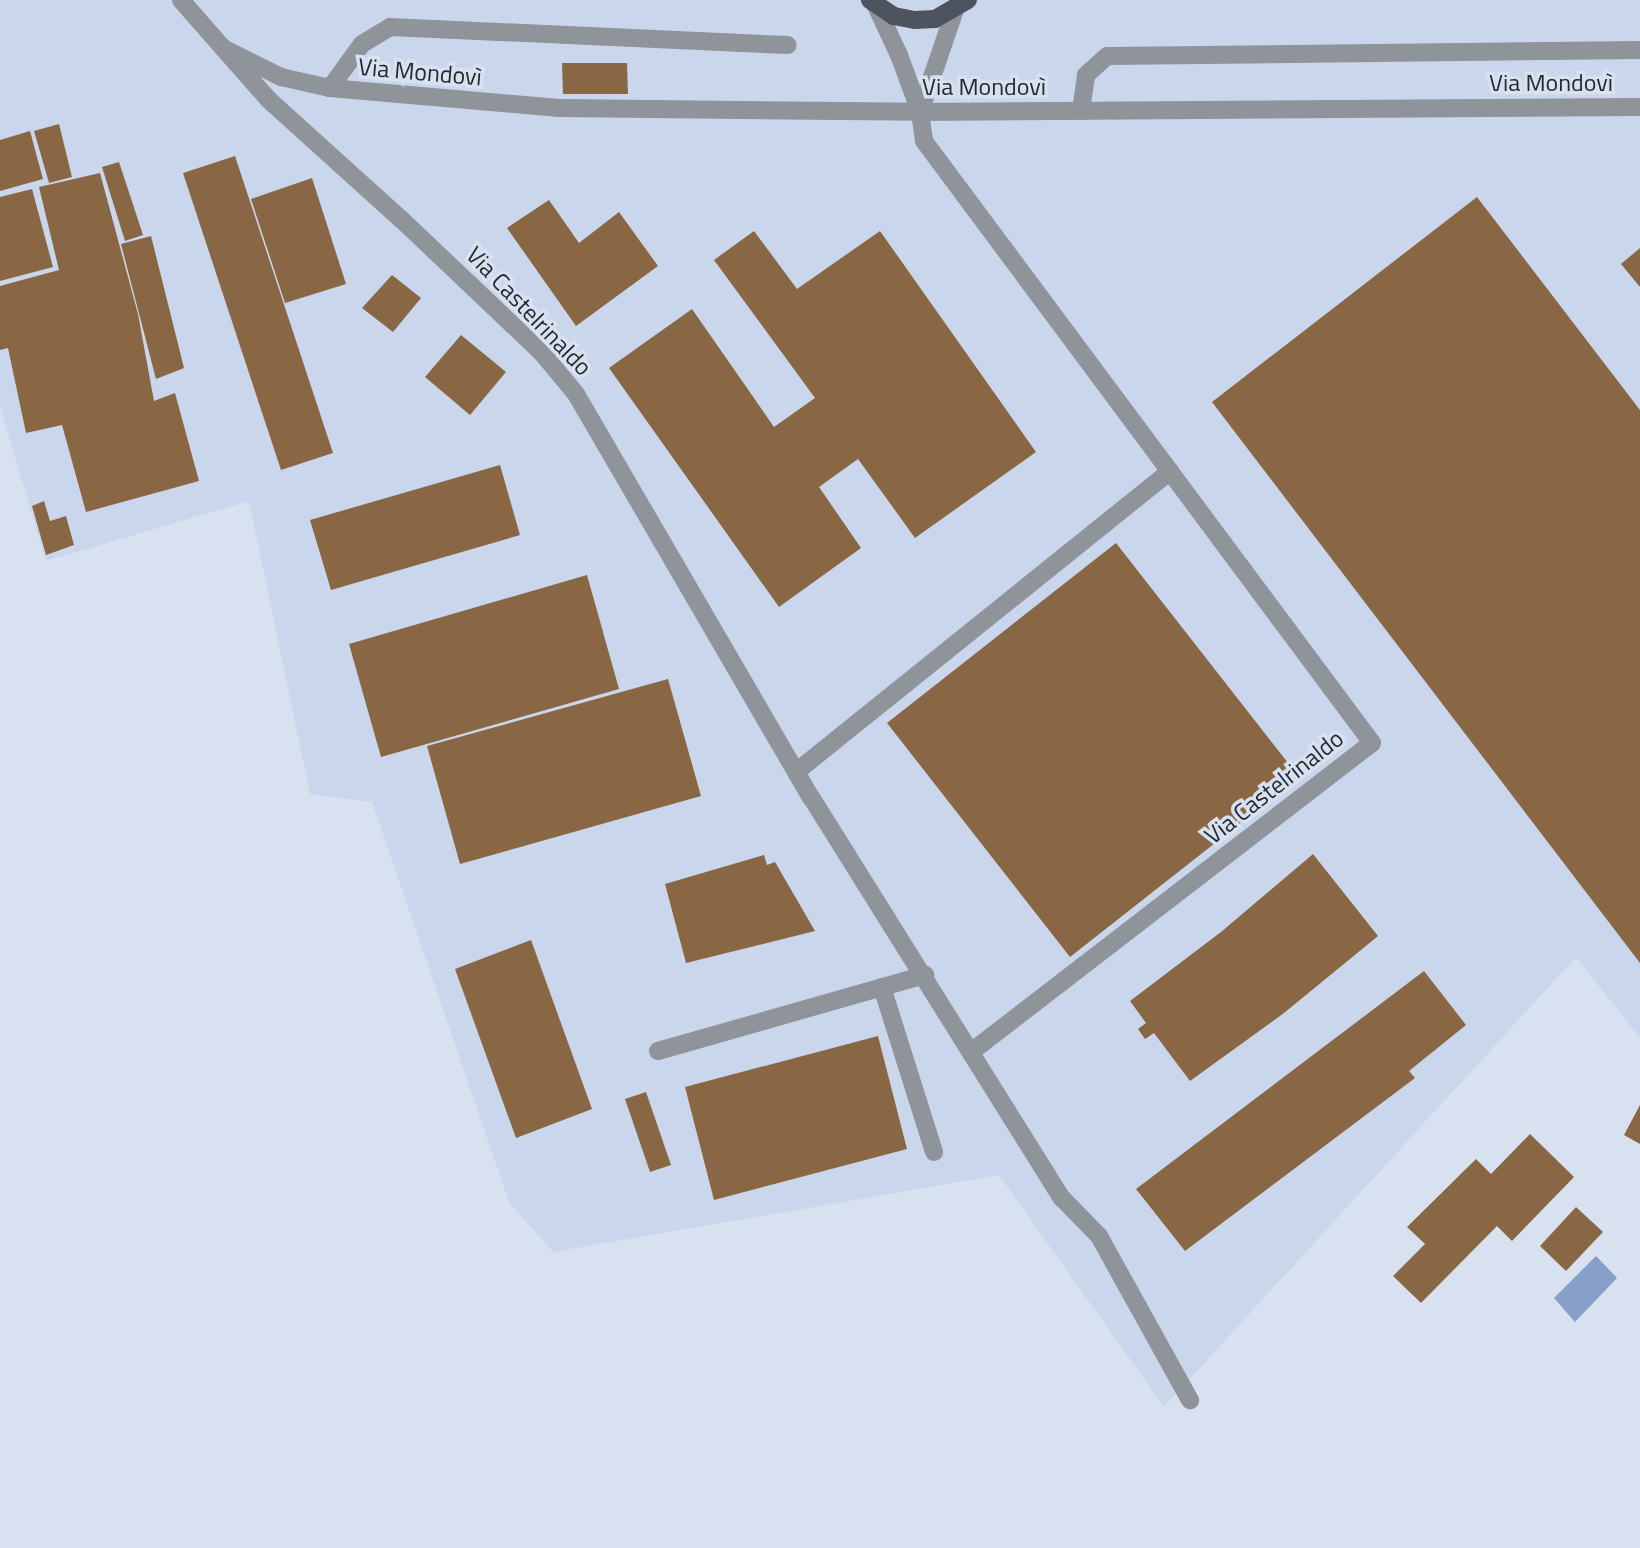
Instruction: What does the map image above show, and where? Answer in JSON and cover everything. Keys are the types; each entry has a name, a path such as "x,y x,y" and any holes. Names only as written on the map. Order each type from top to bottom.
{"main road":[{"path":"873,3 894,16 915,20 935,19 961,5"}],"street":[{"name":"Via Mondovì","path":"181,0 223,48 281,77 330,88 559,108 920,112 1640,107"},
{"name":"Via Castelrinaldo","path":"873,3 899,55 920,112 925,141 1372,743 971,1052"},
{"path":"920,112 961,5"},
{"name":"Via Mondovì","path":"330,88 362,44 390,27 788,45"},
{"name":"Via Castelrinaldo","path":"223,48 269,100 402,220 542,353 576,394 796,772 1062,1198 1099,1236 1190,1400"},
{"path":"1081,111 1086,75 1107,56 1640,50"},
{"path":"796,772 1170,471"},
{"path":"658,1051 925,975"},
{"path":"882,987 934,1152"}],"shaded area":[{"path":"0,0 1640,0 1640,1038 1576,957 1164,1407 999,1175 553,1252 509,1202 372,802 310,794 249,501 46,561 0,407"}],"water":[{"path":"1596,1256 1617,1278 1575,1322 1554,1298"}],"building":[{"path":"562,63 627,63 628,94 563,94"},
{"path":"59,124 72,177 49,183 34,131"},
{"path":"30,131 43,179 0,191 0,140"},
{"path":"235,156 333,453 281,470 183,173"},
{"path":"119,162 143,235 125,241 102,167"},
{"path":"100,173 138,314 154,401 175,393 199,481 86,512 62,425 26,433 8,348 0,350 0,286 59,270 39,187"},
{"path":"312,178 346,284 285,303 251,199"},
{"path":"32,189 53,267 0,281 0,197"},
{"path":"1477,197 1640,410 1640,963 1212,402"},
{"path":"549,200 579,243 619,212 658,266 576,326 507,228"},
{"path":"754,231 797,289 880,231 1036,452 915,538 858,459 819,487 861,548 779,607 609,368 692,309 774,427 815,398 714,260"},
{"path":"151,236 184,368 156,379 121,244"},
{"path":"1640,248 1640,287 1621,264"},
{"path":"392,275 421,298 393,332 362,308"},
{"path":"461,335 506,372 470,415 425,377"},
{"path":"500,465 520,535 331,590 310,520"},
{"path":"44,501 50,521 66,516 74,545 46,555 32,506"},
{"path":"1116,543 1299,777 1070,957 887,723"},
{"path":"587,575 619,689 381,757 349,644"},
{"path":"668,679 701,796 460,864 427,746"},
{"path":"1313,854 1378,936 1284,1013 1190,1081 1154,1033 1145,1039 1138,1029 1146,1023 1130,1001 1221,932"},
{"path":"764,855 767,865 775,862 815,931 686,963 665,884"},
{"path":"531,940 592,1109 516,1138 455,969"},
{"path":"1424,971 1466,1025 1409,1071 1415,1078 1185,1251 1136,1189"},
{"path":"878,1036 907,1149 714,1200 685,1087"},
{"path":"646,1092 671,1165 650,1172 625,1099"},
{"path":"1640,1105 1640,1144 1624,1135"},
{"path":"1530,1134 1574,1177 1512,1241 1497,1226 1421,1303 1393,1276 1425,1244 1407,1227 1476,1159 1491,1174"},
{"path":"1576,1207 1603,1232 1566,1271 1540,1246"}]}
